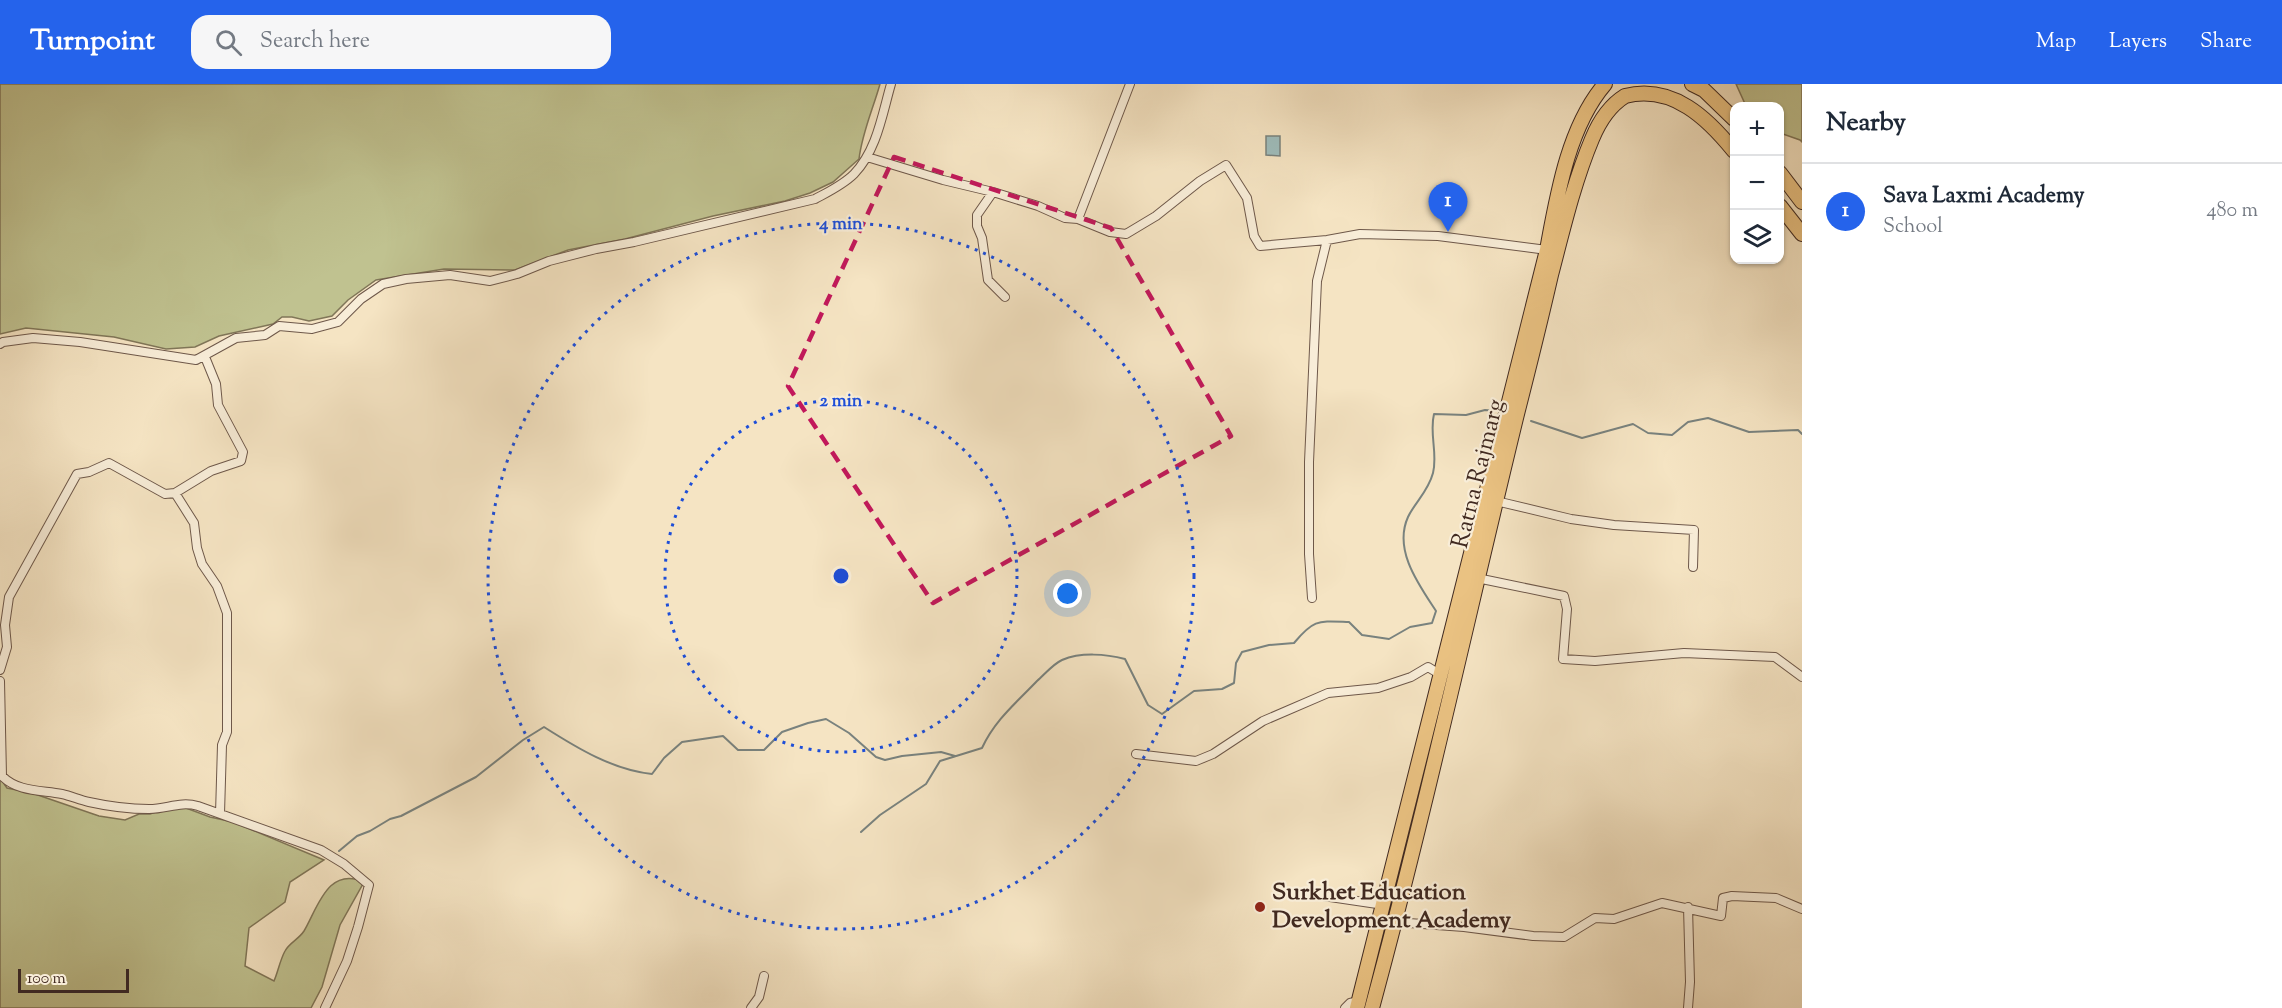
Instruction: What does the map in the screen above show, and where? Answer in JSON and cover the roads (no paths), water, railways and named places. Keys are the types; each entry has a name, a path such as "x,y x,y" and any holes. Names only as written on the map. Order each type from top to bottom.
{"main road":[{"name":"Ratna Rajmarg","path":"1372,1008 1395,922 1496,501 1559,218 1573,140 1586,109 1605,84"},
{"path":"1701,86 1730,115"},
{"name":"Ratna Rajmarg","path":"1358,1004 1547,250 1592,138 1606,113 1623,97 1640,89 1655,88 1676,93 1701,109 1730,146"},
{"path":"1784,179 1802,202"},
{"path":"1782,210 1802,234"}],"street":[{"path":"0,344 33,338 80,342 196,360 236,338 265,335 279,326 312,329 338,322 361,299 383,284 406,279 450,275 490,281 517,274 549,261 596,249 815,199 853,174 867,157 878,132 891,84"},
{"path":"1078,219 1130,84"},
{"path":"867,157 943,180 993,192 1038,206 1065,218 1078,219 1110,232 1126,234 1156,216 1200,181 1226,165 1247,198 1254,236 1260,246 1327,240 1360,234 1438,236 1547,250"},
{"path":"993,192 977,215 977,226 982,238 988,280 1005,297"},
{"path":"1312,598 1308,462 1317,280 1327,240"},
{"path":"0,670 7,648 5,625 9,597 77,474 89,472 109,463 165,494 175,493 211,471 241,461 243,452 218,405 216,384 205,357"},
{"path":"175,493 194,523 197,548 202,564 217,586 227,613 227,732 222,745 220,814"},
{"path":"1496,501 1571,519 1614,525 1694,530 1693,567"},
{"path":"1477,578 1564,596 1567,609 1563,659 1595,661 1684,653 1775,657 1802,677"},
{"path":"1136,753 1196,760 1213,754 1263,721 1328,693 1378,688 1411,677 1428,668 1441,675"},
{"path":"0,681 2,776 8,782 37,792 62,794 90,802 152,809 187,803 321,850 344,864 369,885 347,961 326,1008"},
{"path":"1303,893 1384,905"},
{"path":"1395,922 1564,937 1595,918 1614,919 1662,903 1720,916 1723,898 1732,896 1776,898 1802,909"},
{"path":"1688,907 1690,982 1688,1008"},
{"path":"751,1008 759,997 764,976"},
{"path":"1345,1008 1350,1003 1358,1004"}],"water":[{"path":"1266,136 1280,136 1280,156 1266,155"}],"waterway":[{"path":"861,832 880,815 926,784 940,761 982,748 1006,712 1055,664 1069,657 1094,655 1125,659 1148,705 1162,714 1194,691 1222,689 1234,683 1236,663 1242,652 1269,645 1294,643 1307,629 1317,623 1349,622 1362,635 1389,639 1410,627 1432,623 1436,611 1410,567 1404,542 1404,529 1408,517 1428,486 1433,473 1434,414 1466,415 1485,410 1497,411"},
{"path":"1531,421 1582,438 1633,424 1648,433 1672,435 1688,422 1708,418 1749,432 1798,430 1802,434"},
{"path":"339,851 357,836 476,777 523,740 544,727 609,763 652,774 664,758 682,742 723,736 738,750 764,750 782,732 826,719 849,733 876,757 885,760 941,752 955,756"}],"place":[{"name":"Sava Laxmi Academy","path":"1448,232"},
{"name":"Surkhet Education Development Academy","path":"1260,907"}]}
